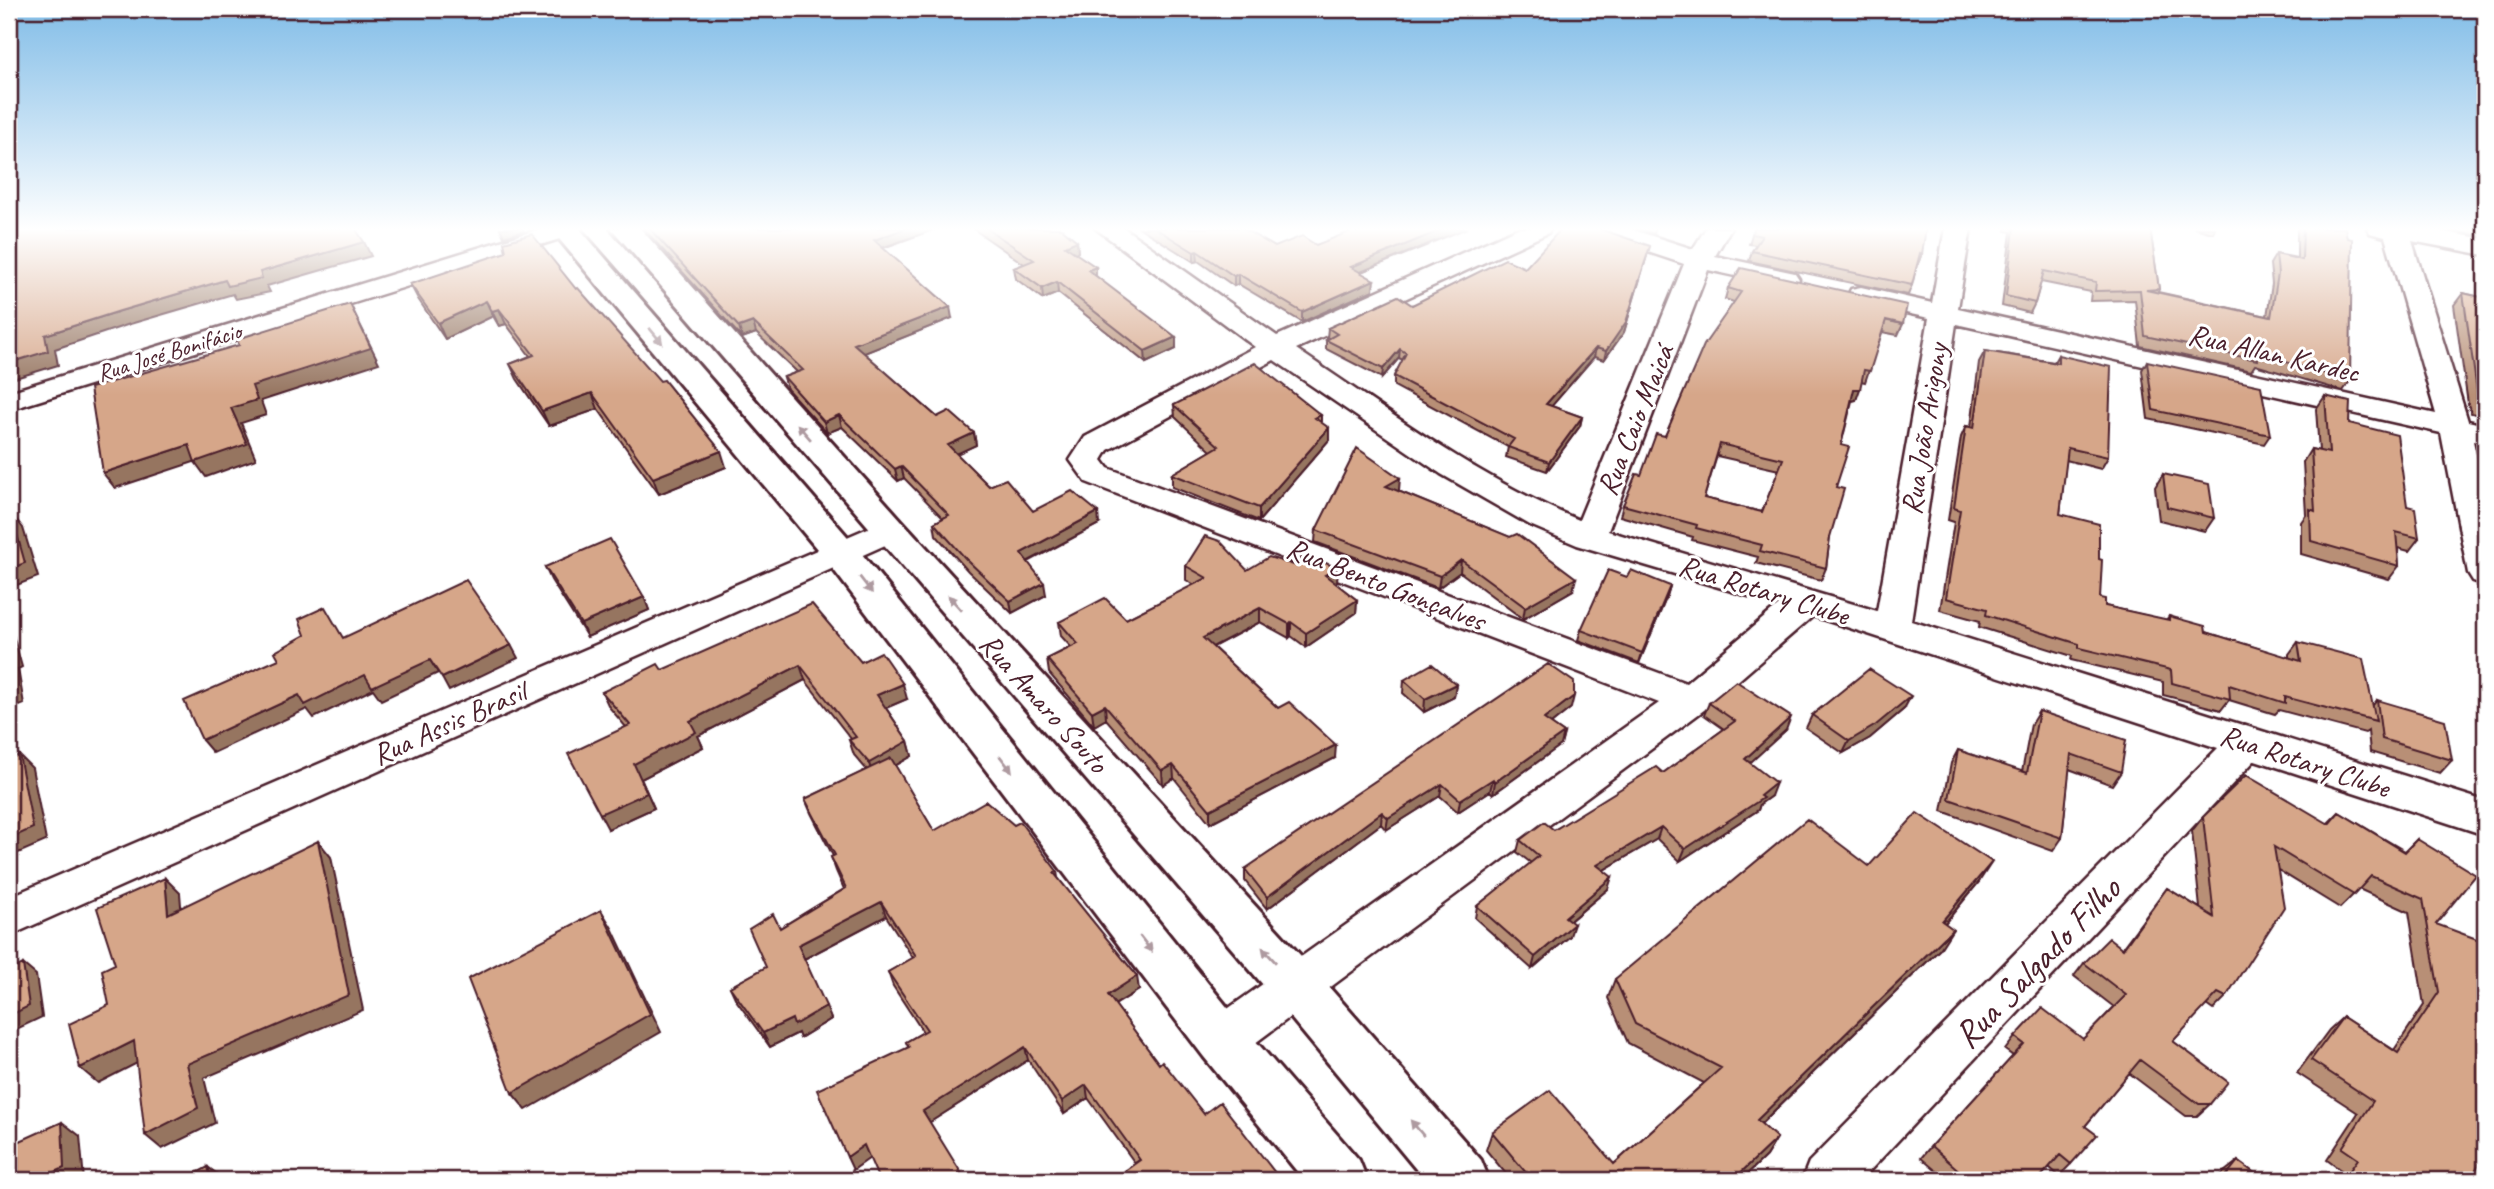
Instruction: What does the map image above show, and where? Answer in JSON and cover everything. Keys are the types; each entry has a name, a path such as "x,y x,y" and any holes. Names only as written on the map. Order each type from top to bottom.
{"street":[{"name":"Rua José Bonifácio","path":"9,401 390,283"},
{"name":"Rua Amaro Souto","path":"612,283 840,552 1222,1040 1339,1180"},
{"name":"Rua Amaro Souto","path":"674,283 889,530 1295,985 1459,1179"},
{"name":"Rua Rotary Clube","path":"1185,283 1452,467 1542,517 1589,537 1807,601 2485,818"},
{"path":"1275,348 1417,283"},
{"name":"Rua Caio Maicá","path":"1589,537 1690,283"},
{"name":"Rua Allan Kardec","path":"1809,283 2485,434"},
{"name":"Rua João Arigony","path":"1892,629 1948,283"},
{"path":"2408,283 2455,427 2485,573"},
{"name":"Rua Bento Gonçalves","path":"1275,348 1096,444 1086,460 1097,475 1691,700"},
{"name":"Rua Assis Brasil","path":"9,917 889,530"},
{"path":"1222,1040 1691,700 1807,601"},
{"name":"Rua Salgado Filho","path":"1826,1180 2247,743"}],"building":[{"path":"9,283 213,283 45,335 48,351 9,363"},
{"path":"572,283 660,381 664,380 721,451 653,478 592,393 542,411 510,364 534,355 499,309 492,311 486,301 438,323 410,284"},
{"path":"699,283 923,283 950,307 854,344 937,417 949,411 974,433 948,445 989,486 1006,479 1033,511 1072,491 1098,512 1021,553 1044,583 1010,601 966,559 934,523 949,515 901,466 895,469 839,415 824,422 784,377 803,370 753,322 739,327"},
{"path":"1036,283 1053,283 1042,288"},
{"path":"1059,283 1106,283 1176,337 1145,351"},
{"path":"1254,283 1366,283 1302,312"},
{"path":"1455,283 1638,283 1626,322 1606,351 1596,348 1546,404 1582,417 1549,462 1508,447 1514,439 1394,376 1406,353 1400,349 1383,369 1326,340 1337,334 1328,328 1398,296 1412,305"},
{"path":"1731,283 1810,283 1907,305 1903,324 1886,320 1870,371 1864,370 1860,389 1854,389 1841,445 1849,447 1836,487 1844,489 1830,537 1826,568 1760,551 1762,545 1623,505 1636,474 1641,475 1656,434 1665,436 1704,345 1741,292 1728,288","holes":["1720,444 1783,459 1762,512 1704,498"]},
{"path":"2007,283 2040,283 2035,303 2006,296"},
{"path":"2096,283 2158,283 2159,289 2146,290 2271,317 2276,283 2351,283 2350,381 2256,353 2257,360 2145,336 2140,290 2095,291"},
{"path":"2463,293 2485,298 2485,401 2481,401 2477,391"},
{"path":"350,304 371,348 252,386 257,400 231,408 247,444 195,462 189,445 103,473 90,388 239,345 237,339"},
{"path":"1985,351 2058,363 2058,355 2111,367 2108,457 2068,448 2060,514 2099,524 2099,559 2102,560 2100,598 2105,599 2105,606 2169,620 2169,616 2205,626 2206,632 2301,661 2298,642 2363,659 2376,721 2285,697 2285,703 2229,685 2230,699 2172,683 2171,670 2079,648 2079,644 1986,615 1987,609 1946,598 1960,510 1954,508 1966,426 1974,428"},
{"path":"2147,361 2261,386 2270,435 2153,410"},
{"path":"1255,363 1321,415 1315,418 1329,428 1259,508 1172,474 1219,446 1174,405"},
{"path":"2325,396 2350,402 2349,423 2397,435 2407,506 2415,508 2419,538 2396,532 2399,566 2311,541 2310,509 2315,511 2311,449 2329,453"},
{"path":"1357,448 1400,478 1386,486 1510,537 1517,534 1576,578 1525,607 1461,560 1440,576 1316,530"},
{"path":"2163,474 2209,484 2214,518 2167,507"},
{"path":"11,513 25,563 9,569 9,514"},
{"path":"1205,536 1220,541 1247,570 1269,557 1297,566 1303,554 1338,568 1325,575 1357,600 1306,633 1291,622 1289,624 1260,608 1203,638 1278,708 1289,702 1336,745 1210,810 1173,765 1162,771 1105,705 1092,712 1047,659 1078,644 1059,622 1105,598 1126,619 1207,578 1186,566"},
{"path":"610,539 644,597 581,624 545,567"},
{"path":"1608,570 1627,577 1631,570 1670,586 1642,653 1581,630"},
{"path":"466,580 511,645 442,678 430,660 372,687 365,675 305,705 299,695 202,740 184,701 279,659 275,652 305,635 299,619 325,607 343,638"},
{"path":"812,604 861,662 881,652 903,684 877,695 908,741 869,763 849,740 856,737 800,665 690,721 696,732 634,764 647,793 600,814 568,754 630,725 602,692 658,664 662,670"},
{"path":"1432,664 1456,684 1425,699 1404,680"},
{"path":"1548,664 1574,682 1574,696 1544,719 1564,733 1495,782 1493,779 1460,800 1442,784 1388,818 1382,812 1267,897 1245,869"},
{"path":"1869,669 1911,696 1876,725 1849,741 1812,715"},
{"path":"1736,681 1791,717 1745,759 1776,783 1760,796 1763,798 1685,849 1661,827 1597,865 1612,877 1565,917 1574,924 1535,957 1477,906 1539,856 1520,840 1544,822 1554,830 1656,767 1663,773 1735,721 1709,703"},
{"path":"2377,700 2445,720 2452,760 2382,739"},
{"path":"2039,711 2126,740 2121,772 2071,754 2062,838 1949,799 1958,750 2027,773"},
{"path":"19,755 33,828 9,839 9,759"},
{"path":"891,758 934,831 986,801 1014,825 1020,822 1057,871 1054,873 1137,976 1108,995 1159,1064 1162,1061 1204,1114 1220,1102 1276,1174 1267,1180 1112,1180 1140,1160 1086,1085 1062,1101 1025,1047 923,1111 965,1179 879,1180 864,1145 847,1157 817,1090 909,1047 906,1042 927,1030 888,972 916,956 881,902 798,945 826,1006 794,1025 792,1019 763,1033 730,987 766,967 749,929 773,914 780,928 846,888 831,857 835,855 805,799"},
{"path":"2246,775 2329,824 2339,812 2405,852 2417,839 2476,875 2436,924 2485,942 2485,1151 2471,1180 2343,1180 2358,1159 2342,1148 2373,1101 2311,1060 2343,1017 2398,1053 2439,992 2423,899 2371,876 2354,895 2274,847 2284,907 2226,997 2218,993 2173,1041 2228,1082 2210,1104 2199,1104 2140,1060 2085,1126 2097,1135 2071,1164 2060,1155 2038,1180 1970,1180 1931,1146 2024,1044 2015,1037 2042,1008 2083,1039 2126,995 2084,963 2109,938 2123,949 2167,888 2214,917 2203,817"},
{"path":"1917,813 1992,862 1942,921 1953,929 1757,1120 1777,1138 1733,1180 1532,1180 1492,1132 1550,1090 1614,1164 1721,1068 1635,1024 1615,979 1807,819 1869,866"},
{"path":"318,841 349,995 187,1064 198,1108 145,1135 134,1041 80,1068 69,1024 109,1005 102,970 115,964 97,908 165,878 168,914"},
{"path":"601,910 650,1014 512,1093 468,979"},
{"path":"23,964 29,1006 9,1016 9,971"},
{"path":"62,1122 64,1168 38,1180 9,1180 9,1146"},
{"path":"2238,1161 2264,1180 2223,1180"},
{"path":"208,1167 211,1180 184,1180"}]}
